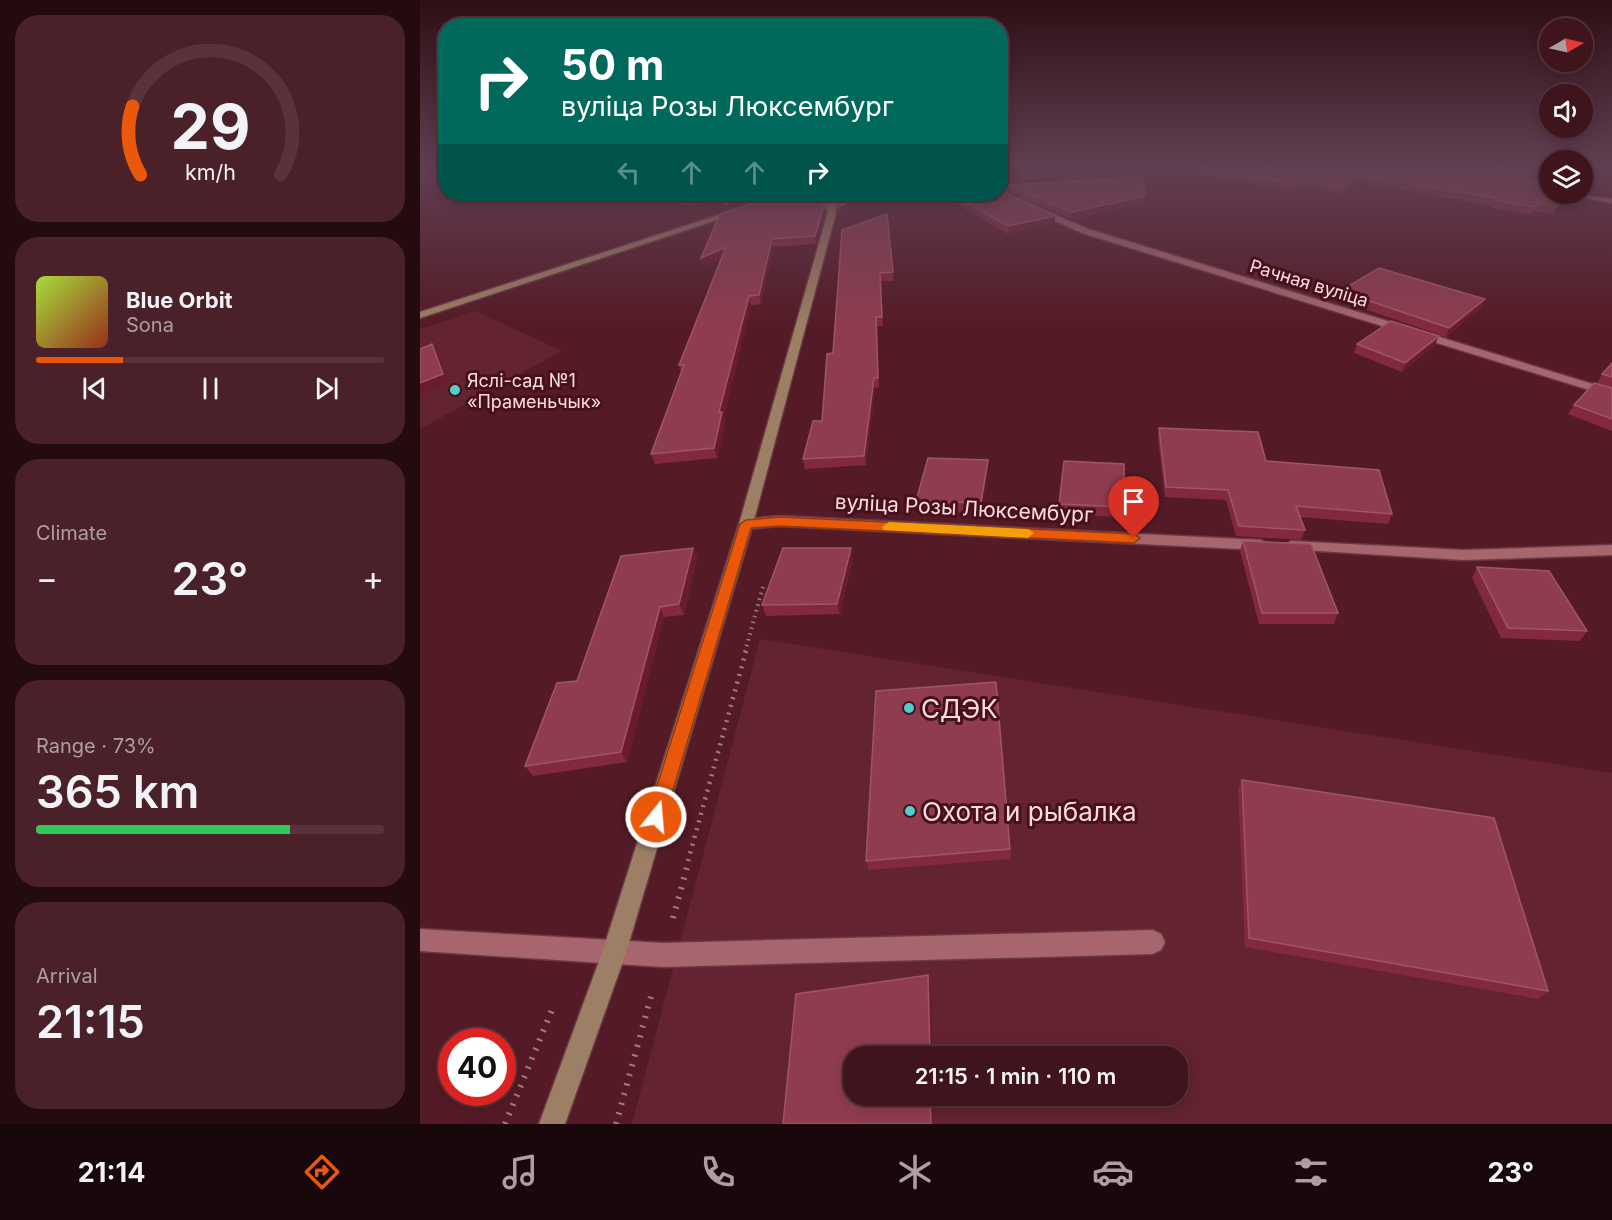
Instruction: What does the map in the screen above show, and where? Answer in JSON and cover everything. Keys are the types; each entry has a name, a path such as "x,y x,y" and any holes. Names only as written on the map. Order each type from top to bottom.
{"street":[{"path":"420,315 713,219"},
{"path":"552,1124 615,953 746,524 829,219"},
{"name":"Рачная вуліца","path":"1059,219 1085,231 1612,394"},
{"name":"вуліца Розы Люксембург","path":"746,524 780,521 1463,555 1612,549"},
{"path":"420,940 663,955 1153,942"}],"shaded area":[{"name":"Яслі-сад №1 «Праменьчык»","path":"476,311 562,351 420,429 420,329"},
{"path":"760,639 1612,773 1612,1124 632,1124"}],"building":[{"path":"718,219 820,219 815,236 772,239 759,295 749,296 719,412 722,412 714,448 651,454 684,365 679,365 726,247 701,258"},
{"path":"872,219 888,219 893,272 880,273 882,317 876,317 878,378 874,378 864,456 803,459 813,421 822,421 827,354 833,353 842,230"},
{"path":"996,219 1039,219 1008,226"},
{"path":"1379,268 1485,299 1449,328 1340,291"},
{"path":"1391,321 1439,336 1405,363 1357,344"},
{"path":"432,344 443,374 420,383 420,349"},
{"path":"1612,363 1612,377 1602,374"},
{"path":"1594,383 1612,388 1612,419 1574,405"},
{"path":"1159,428 1258,432 1266,461 1379,470 1392,514 1296,506 1305,530 1239,526 1228,490 1166,487"},
{"path":"928,458 988,460 981,503 916,501"},
{"path":"1064,461 1124,464 1125,507 1059,504"},
{"path":"1243,541 1311,544 1338,613 1262,613"},
{"path":"693,548 679,604 660,607 621,752 525,766 557,683 577,681 621,556"},
{"path":"783,548 851,548 837,604 762,605"},
{"path":"1477,567 1549,571 1587,631 1508,628"},
{"path":"996,682 1010,849 866,861 876,691"},
{"path":"1242,780 1494,818 1548,991 1249,938"},
{"path":"928,975 930,1046 843,1046 843,1106 930,1106 931,1124 783,1124 796,994"}],"slow traffic":[{"path":"889,527 1028,533"}],"place":[{"name":"Яслі-сад №1 «Праменьчык»","path":"455,390"},
{"name":"СДЭК","path":"909,708"},
{"name":"Охота и рыбалка","path":"910,811"}],"route":[{"path":"656,817 746,524 780,521 1134,538"}]}
